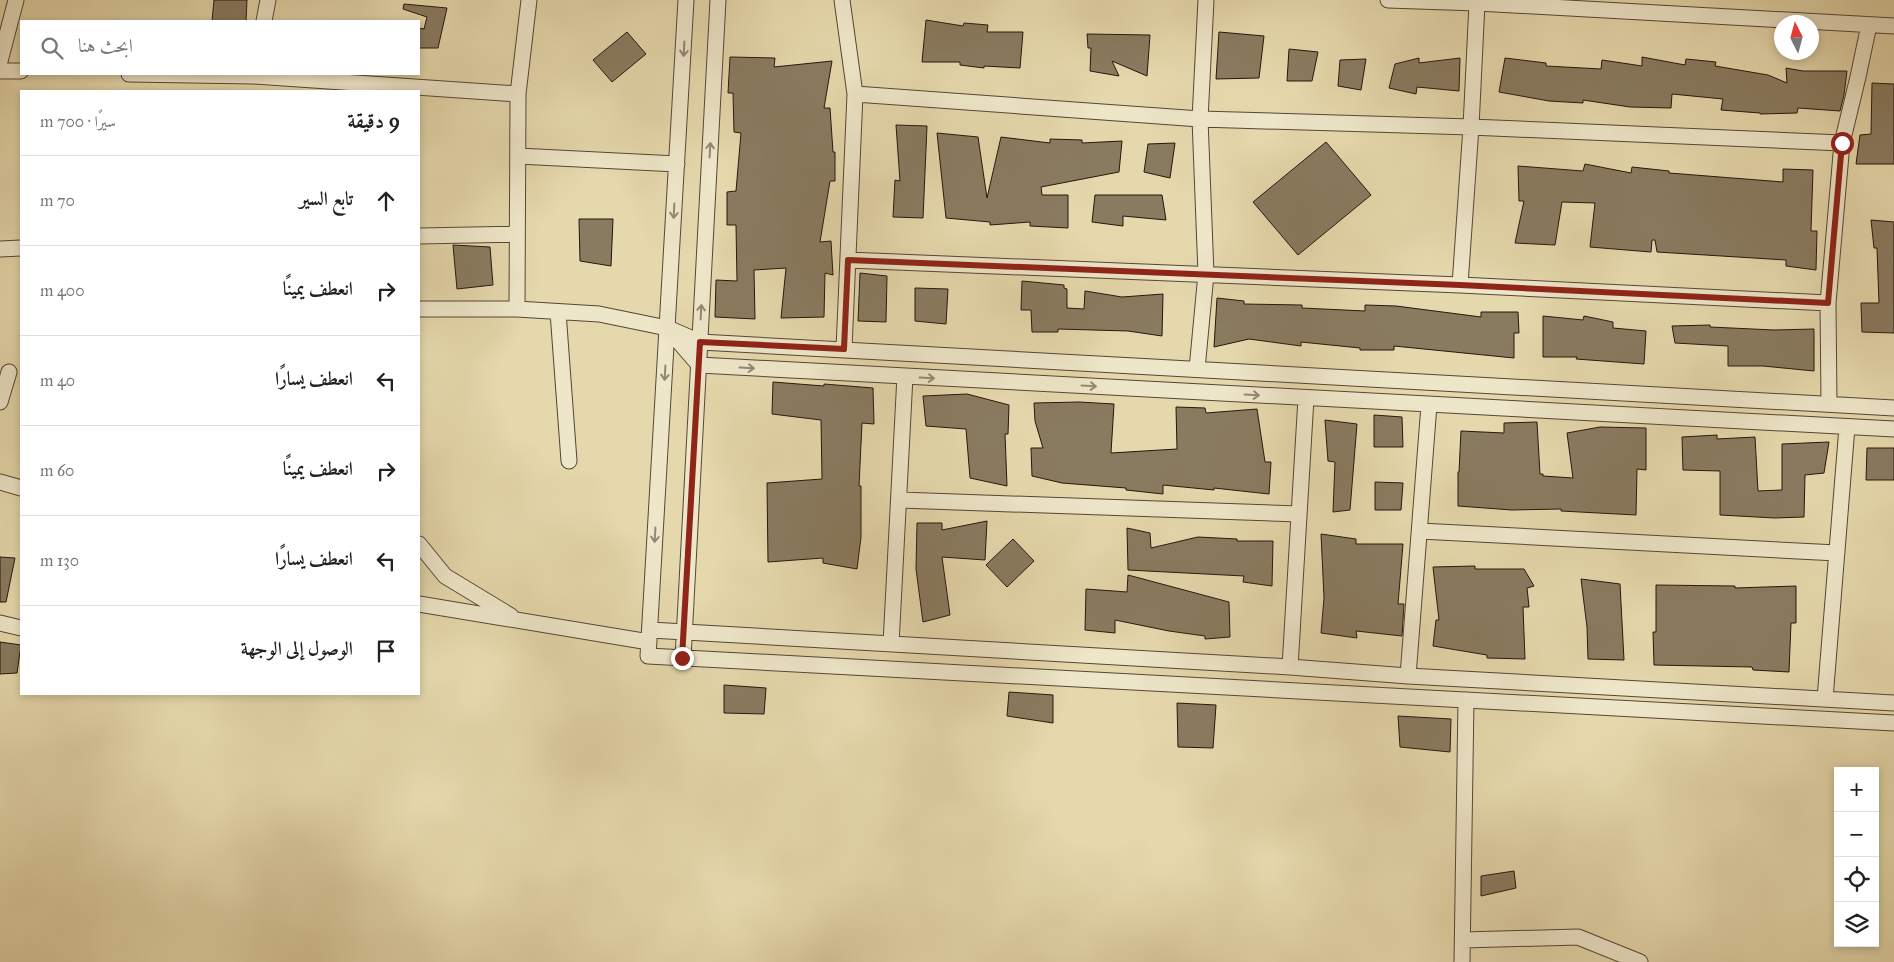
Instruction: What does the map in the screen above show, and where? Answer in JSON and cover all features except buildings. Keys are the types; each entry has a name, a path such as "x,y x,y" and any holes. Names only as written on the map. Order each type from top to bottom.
{"street":[{"path":"0,61 16,0"},
{"path":"264,20 268,0"},
{"path":"516,309 518,94 529,0"},
{"path":"686,0 648,656 1894,723"},
{"path":"682,658 718,0"},
{"path":"842,0 855,94 844,349"},
{"path":"1197,369 1206,274 1200,119 1206,0"},
{"path":"1388,0 1477,3 1894,26"},
{"path":"1460,285 1477,3"},
{"path":"1829,404 1828,303 1842,143 1869,25"},
{"path":"0,71 20,72"},
{"path":"150,75 518,94"},
{"path":"855,94 1200,119 1471,127 1842,143"},
{"path":"518,156 677,164"},
{"path":"420,236 517,234"},
{"path":"0,250 20,248"},
{"path":"848,260 1460,285 1828,303"},
{"path":"420,309 516,309 599,314 668,328 700,342 1894,408"},
{"path":"558,312 569,461"},
{"path":"668,328 699,365 1894,429"},
{"path":"0,402 10,372"},
{"path":"891,644 905,376"},
{"path":"1290,667 1306,398"},
{"path":"1408,676 1428,405"},
{"path":"1824,699 1847,427"},
{"path":"0,482 20,488"},
{"path":"900,500 1299,514"},
{"path":"1420,531 1837,553"},
{"path":"420,545 445,576 517,620"},
{"path":"420,604 517,620 649,636 684,632 1290,667 1408,676 1894,703"},
{"path":"0,622 20,628"},
{"path":"1462,962 1466,700"},
{"path":"1463,940 1578,937 1640,962"}],"route":[{"path":"682,658 700,342 844,349 848,260 1460,285 1828,303 1842,143"}]}
